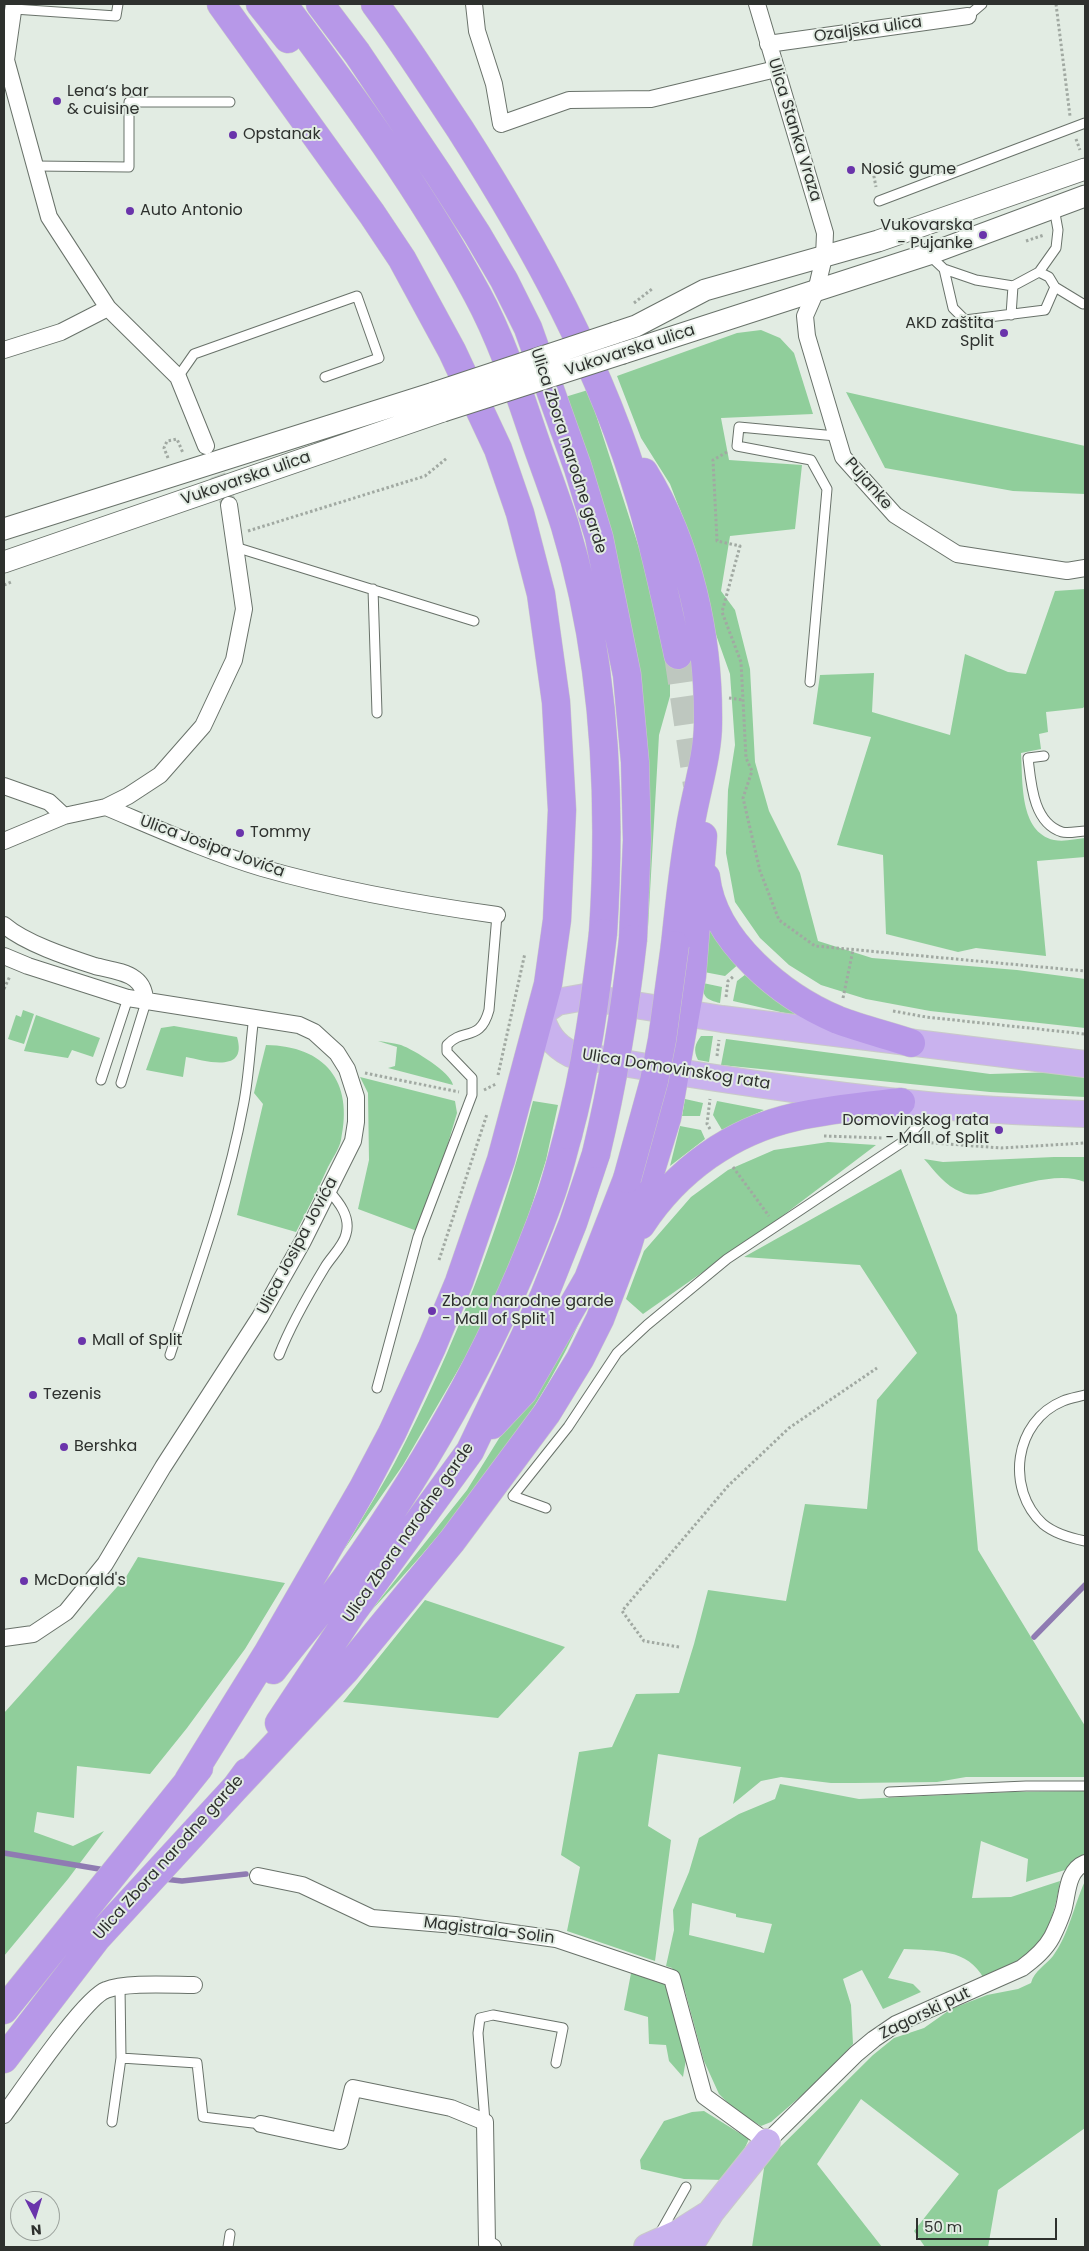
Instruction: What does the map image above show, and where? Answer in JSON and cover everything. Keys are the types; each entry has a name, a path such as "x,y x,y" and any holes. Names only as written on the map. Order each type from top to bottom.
{"highway":[{"path":"188,1781 267,1654 363,1488 392,1433 432,1347 459,1282 486,1206 510,1129 553,956 562,810 556,702 541,594 520,513 498,449 452,351 402,259 361,198 221,4"},
{"path":"260,4 342,107 395,159"},
{"name":"Ulica Zbora narodne garde","path":"4,2010 188,1781 345,1579 424,1459 493,1333 520,1275 550,1199 582,1084 590,1037 603,933 608,830 604,748 593,656 566,527 499,339 478,294 395,159 334,72 283,4"},
{"name":"Ulica Zbora narodne garde","path":"4,2059 97,1938 236,1787 352,1613 470,1451 544,1296 573,1223 596,1154 622,1031 633,939 637,840 636,772 627,675 599,538 578,468 528,328 504,280 439,175 357,53 320,4"},
{"path":"375,4 473,149 541,262 602,391 640,500 678,655"},
{"path":"470,1451 500,1415 523,1392 561,1329 588,1279 627,1178 654,1081 661,1048 690,827 708,725 706,663 696,607 676,539 645,473 617,434"},
{"path":"236,1787 373,1640 400,1603 452,1541 547,1413 580,1359 600,1319 627,1248 667,1118 692,976 703,842 707,884 712,900 725,926 752,962 780,986 808,1005 839,1020 911,1043"},
{"path":"627,1248 649,1213 671,1187 697,1163 720,1146 770,1124 796,1116 901,1102"}],"main road":[{"path":"540,1014 557,1002 585,997 686,1013 1085,1064"},
{"name":"Ulica Domovinskog rata","path":"540,1014 545,1029 552,1040 571,1054 675,1072 901,1102 1085,1114"},
{"name":"Zagorski put","path":"689,2247 712,2212 767,2142"},
{"name":"Zagorski put","path":"650,2245 680,2232 712,2212"}],"street":[{"path":"474,4 476,32 494,84 500,124 569,100 651,99 776,68"},
{"name":"Ulica Stanka Vraza","path":"757,4 825,233 824,257"},
{"path":"14,6 5,61 49,216 108,308 178,377 206,446"},
{"name":"Ozaljska ulica","path":"768,44 967,10"},
{"name":"Vukovarska ulica","path":"4,562 439,402 636,326 705,290 824,257 968,211 1083,160"},
{"name":"Vukovarska ulica","path":"4,529 439,402 622,353 929,254 1085,196"},
{"name":"Pujanke","path":"824,257 816,291 805,316 807,336 843,457 895,515 957,554 1067,570 1085,568"},
{"path":"4,350 60,332 108,308"},
{"name":"Ulica Josipa Jovića","path":"4,841 64,816 106,807 160,775 203,726 234,660 244,609 229,505"},
{"path":"4,786 12,787 49,802 64,816"},
{"name":"Ulica Josipa Jovića","path":"106,807 260,867 340,889 439,907 497,915"},
{"path":"4,925 19,935 83,962 133,977 143,987 146,1002"},
{"name":"Ulica Josipa Jovića","path":"4,956 28,966 128,998 254,1016 299,1025 314,1032 337,1053 347,1069 356,1097 356,1122 353,1142 303,1241 260,1318 163,1467 105,1564 66,1612 33,1634 4,1638"},
{"name":"Zagorski put","path":"767,2142 856,2054 874,2039 896,2024 1022,1968 1038,1956 1051,1938 1060,1917 1072,1876 1085,1863"},
{"name":"Magistrala-Solin","path":"258,1876 302,1885 372,1918 455,1925 556,1939 672,1978 704,2096 767,2142"},
{"path":"4,2115 85,2007 104,1990 120,1986 194,1985"},
{"path":"260,2124 340,2141 353,2088 451,2108 484,2122 487,2244 493,2247"}],"lane":[{"path":"14,6 116,16 118,4"},
{"name":"Ozaljska ulica","path":"967,10 982,4"},
{"path":"36,166 129,167 129,102 230,102"},
{"path":"879,201 1085,123"},
{"path":"929,254 944,269 976,280 1013,286 1039,272 1056,248 1058,230 1054,208"},
{"path":"944,269 953,308 965,320 1045,310 1055,287"},
{"path":"1039,272 1049,277 1055,287 1083,304"},
{"path":"1011,315 1013,286"},
{"path":"178,377 194,354 357,296 380,358 325,377"},
{"path":"810,682 827,489 811,460 737,446 739,426 836,436"},
{"path":"234,541 474,622"},
{"path":"373,589 377,713"},
{"path":"1044,756 1028,758 1036,806 1048,823 1063,833 1085,831"},
{"path":"377,1388 418,1237 472,1095 472,1078 447,1052 447,1045 450,1041 477,1031 486,1023 489,1010 497,915"},
{"path":"101,1080 128,998"},
{"path":"121,1083 146,1002"},
{"path":"170,1356 221,1200 236,1141 244,1104 254,1016"},
{"path":"546,1508 513,1496 568,1426 618,1353 647,1325 727,1259 904,1141 922,1121 928,1105"},
{"path":"279,1355 289,1330 325,1267 346,1235 346,1216 340,1204 328,1190"},
{"path":"1085,1395 1062,1401 1042,1414 1027,1434 1019,1458 1019,1482 1028,1505 1044,1524 1065,1537 1085,1541"},
{"path":"889,1792 1026,1786 1085,1786"},
{"path":"112,2122 121,2058 120,1986"},
{"path":"484,2122 478,2033 480,2018 493,2015 563,2028 556,2062"},
{"path":"121,2058 196,2063 203,2117 260,2124"},
{"name":"Zagorski put","path":"650,2245 686,2188"},
{"path":"228,2247 230,2234"}],"path":[{"path":"1056,4 1072,128 1083,160"},
{"path":"172,456 168,458 164,448 167,441 177,439 186,461"},
{"path":"737,446 713,460 717,541 740,546 722,612 741,662 746,758 752,771 743,798 760,871 779,920 815,946 1085,971"},
{"path":"234,541 426,476 447,458"},
{"path":"726,695 729,698 743,700"},
{"path":"842,1003 853,950"},
{"path":"493,1094 526,953"},
{"path":"4,989 11,973"},
{"path":"889,1011 926,1017 1085,1034"},
{"path":"347,1069 472,1095 496,1084"},
{"path":"439,1260 488,1113"},
{"path":"1000,1142 1001,1148"},
{"path":"731,1164 775,1226"},
{"path":"679,1647 644,1641 622,1611 728,1486 789,1428 877,1368"}],"green space":[{"path":"761,330 780,338 794,353 813,414 721,418 729,460 802,465 795,529 730,536 721,591 735,610 750,669 755,762 769,811 800,873 818,941 872,958 1017,970 1085,979 1085,1028 930,1011 866,999 821,985 789,965 760,938 735,902 726,853 728,790 735,745 730,674 709,615 687,528 670,484 641,438 617,376 737,333"},
{"path":"588,390 644,563 670,679 670,696 659,735 648,927 645,936 648,905 650,817 645,719 630,621 565,397"},
{"path":"846,392 1085,446 1085,494 1013,491 885,468"},
{"path":"1085,589 1085,706 1083,708 1046,712 1048,732 1039,734 1041,749 1021,753 1025,804 1034,827 1043,835 1054,840 1066,841 1085,838 1085,857 1037,861 1046,956 976,948 958,952 886,934 883,855 837,845 871,737 813,724 820,675 874,673 872,712 950,735 965,654 1008,672 1026,674 1055,591"},
{"path":"708,922 741,962 725,976 704,972"},
{"path":"746,974 802,1017 733,1001 737,981"},
{"path":"703,983 722,987 720,1003 706,997 703,992"},
{"path":"23,1010 34,1014 24,1044 8,1039 16,1015 21,1017"},
{"path":"36,1015 100,1038 93,1057 72,1050 68,1058 24,1051"},
{"path":"174,1026 237,1037 239,1049 231,1061 214,1062 186,1057 183,1077 146,1070 161,1028"},
{"path":"701,1036 713,1036 709,1062 698,1060 696,1056 695,1047"},
{"path":"726,1039 990,1074 1057,1072 1085,1075 1085,1097 990,1092 721,1065"},
{"path":"378,1041 401,1045 414,1052 439,1068 451,1080 453,1085 388,1068 395,1066 397,1047"},
{"path":"266,1045 287,1047 304,1052 319,1060 339,1084 343,1100 344,1119 340,1143 296,1232 237,1215 263,1104 254,1093"},
{"path":"360,1077 455,1101 457,1113 441,1167 417,1231 358,1209 369,1160 368,1093"},
{"path":"685,1099 703,1103 700,1116 682,1116"},
{"path":"533,1101 558,1105 546,1160 512,1259 473,1344 403,1465 343,1551 395,1462 417,1419 457,1330 491,1240"},
{"path":"717,1101 764,1110 722,1130 713,1115"},
{"path":"680,1126 701,1130 705,1139 670,1166"},
{"path":"828,1142 876,1145 777,1220 643,1314 626,1299 644,1251 691,1197 728,1170 774,1150"},
{"path":"1085,1157 1085,1182 1076,1179 1055,1178 987,1193 966,1194 950,1186 924,1159 943,1162"},
{"path":"901,1169 957,1315 978,1550 1085,1726 1085,1777 966,1777 937,1782 831,1783 781,1777 761,1781 733,1804 741,1767 658,1754 648,1826 671,1840 655,1961 567,1931 580,1867 561,1855 579,1752 612,1747 636,1694 679,1693 708,1590 786,1601 805,1504 867,1509 877,1400 917,1353 860,1265 744,1257"},
{"path":"612,1242 573,1337 538,1401 471,1496 421,1556 369,1613 467,1490 542,1369"},
{"path":"138,1557 285,1583 245,1649 187,1728 150,1774 77,1766 74,1818 37,1812 34,1832 73,1846 104,1831 68,1879 4,1956 4,1713 126,1577"},
{"path":"425,1600 565,1647 498,1718 343,1702"},
{"path":"780,1784 859,1799 1011,1792 1085,1791 1085,1856 1074,1860 1065,1870 1026,1882 1028,1859 981,1841 972,1898 1011,1897 1060,1881 1052,1915 1037,1946 1015,1965 984,1979 977,1969 960,1956 939,1951 904,1949 888,1978 913,1984 921,1992 883,2009 862,1970 843,1979 851,2005 853,2044 824,2076 771,2122 761,2126 736,2111 719,2094 704,2061 685,1991 672,1968 666,1966 674,1930 673,1910 689,1872 699,1838 739,1814 775,1799","holes":["692,1903 736,1914 736,1917 772,1924 764,1953 689,1935"]},
{"path":"1085,1881 1085,2128 998,2190 988,2247 925,2247 914,2231 959,2174 861,2099 817,2164 882,2247 752,2247 765,2162 873,2055 894,2038 924,2028 951,2009 987,1995 1018,1989 1031,1983 1037,1972 1059,1947"},
{"path":"632,1968 666,1980 687,2053 683,2077 669,2061 666,2045 649,2044 648,2017 624,2010"},
{"path":"704,2111 749,2139 736,2167 724,2180 684,2179 641,2169 640,2160 664,2121 692,2112"}],"waterway":[{"path":"1034,1637 1085,1585"},
{"path":"4,1853 105,1870"},
{"path":"164,1879 182,1881 246,1874"}],"tunnel":[{"path":"209,453 229,505"},
{"path":"678,655 697,785"}],"place":[{"name":"Lena‘s bar & cuisine","path":"57,101"},
{"name":"Opstanak","path":"233,135"},
{"name":"Nosić gume","path":"851,170"},
{"name":"Auto Antonio","path":"130,211"},
{"name":"Vukovarska - Pujanke","path":"983,235"},
{"name":"AKD zaštita Split","path":"1004,333"},
{"name":"Tommy","path":"240,833"},
{"name":"Domovinskog rata - Mall of Split","path":"999,1130"},
{"name":"Zbora narodne garde - Mall of Split 1","path":"432,1311"},
{"name":"Mall of Split","path":"82,1341"},
{"name":"Tezenis","path":"33,1395"},
{"name":"Bershka","path":"64,1447"},
{"name":"McDonald's","path":"24,1581"}]}
